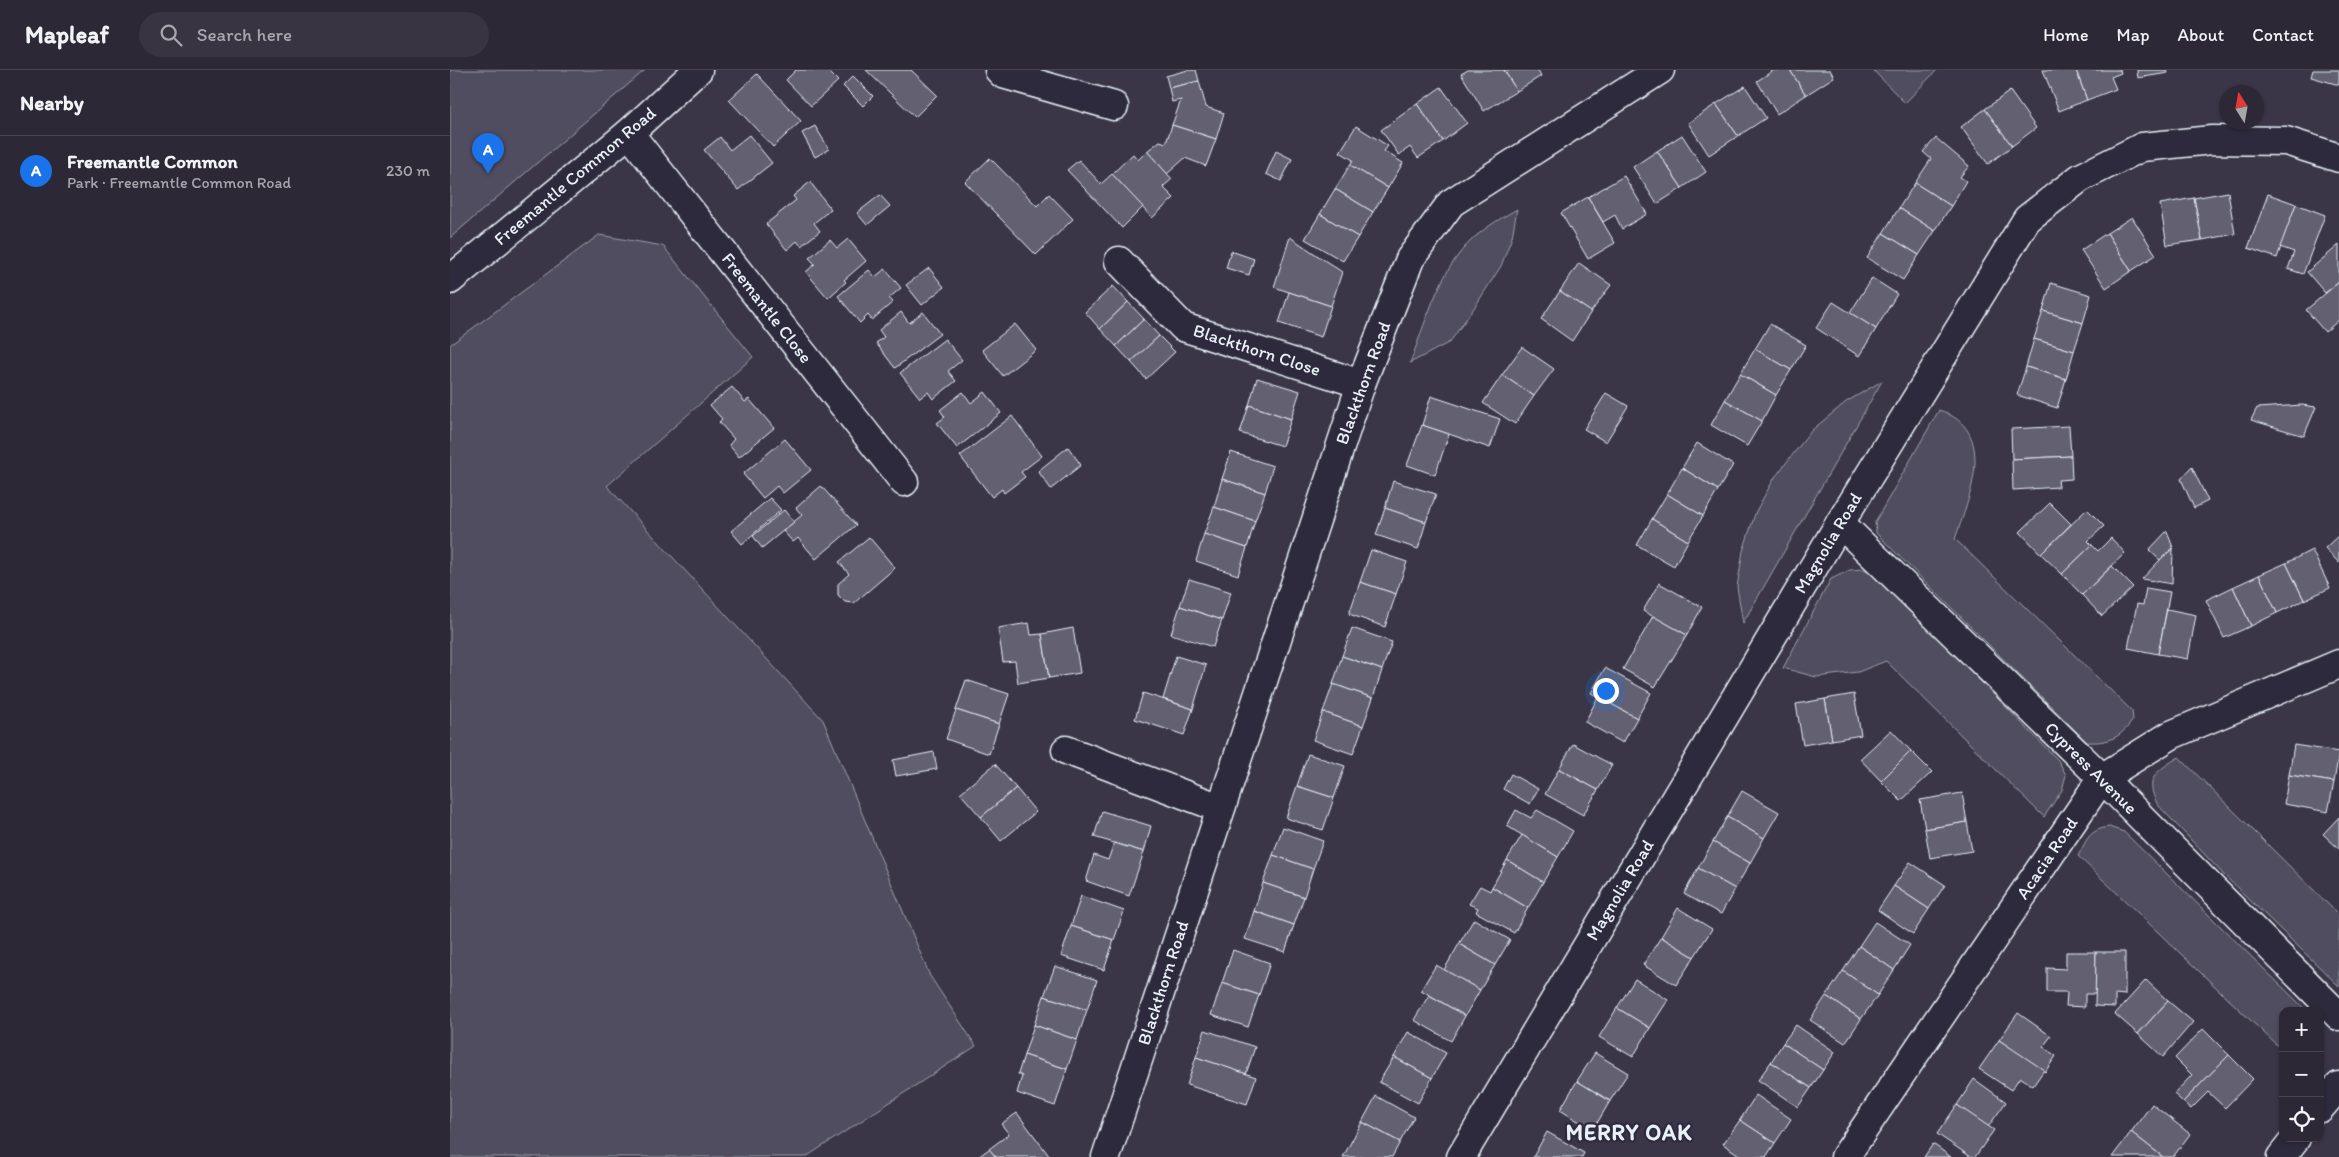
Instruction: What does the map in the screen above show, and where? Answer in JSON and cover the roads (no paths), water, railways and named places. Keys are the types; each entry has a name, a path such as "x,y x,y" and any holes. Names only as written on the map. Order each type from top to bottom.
{"street":[{"name":"Freemantle Common Road","path":"450,280 629,133 698,70"},
{"path":"999,70 1003,74 1114,106"},
{"name":"Blackthorn Road","path":"1106,1157 1361,384 1410,258 1451,203 1660,70"},
{"name":"Freemantle Close","path":"629,133 904,482"},
{"name":"Magnolia Road","path":"1461,1157 1840,523 2027,219 2080,178 2142,147 2212,140 2286,141 2339,158"},
{"name":"Blackthorn Close","path":"1118,261 1183,327 1361,384"},
{"name":"Cypress Avenue","path":"1840,523 2102,778 2339,1016"},
{"name":"Acacia Road","path":"1845,1157 2102,778 2170,735 2339,664"},
{"path":"1066,750 1220,808"},
{"path":"2324,1103 2339,1086"},
{"path":"2281,1157 2293,1142"}],"place":[{"name":"Freemantle Common","path":"488,174"}],"district":[{"name":"MERRY OAK","path":"1629,1132"}]}
